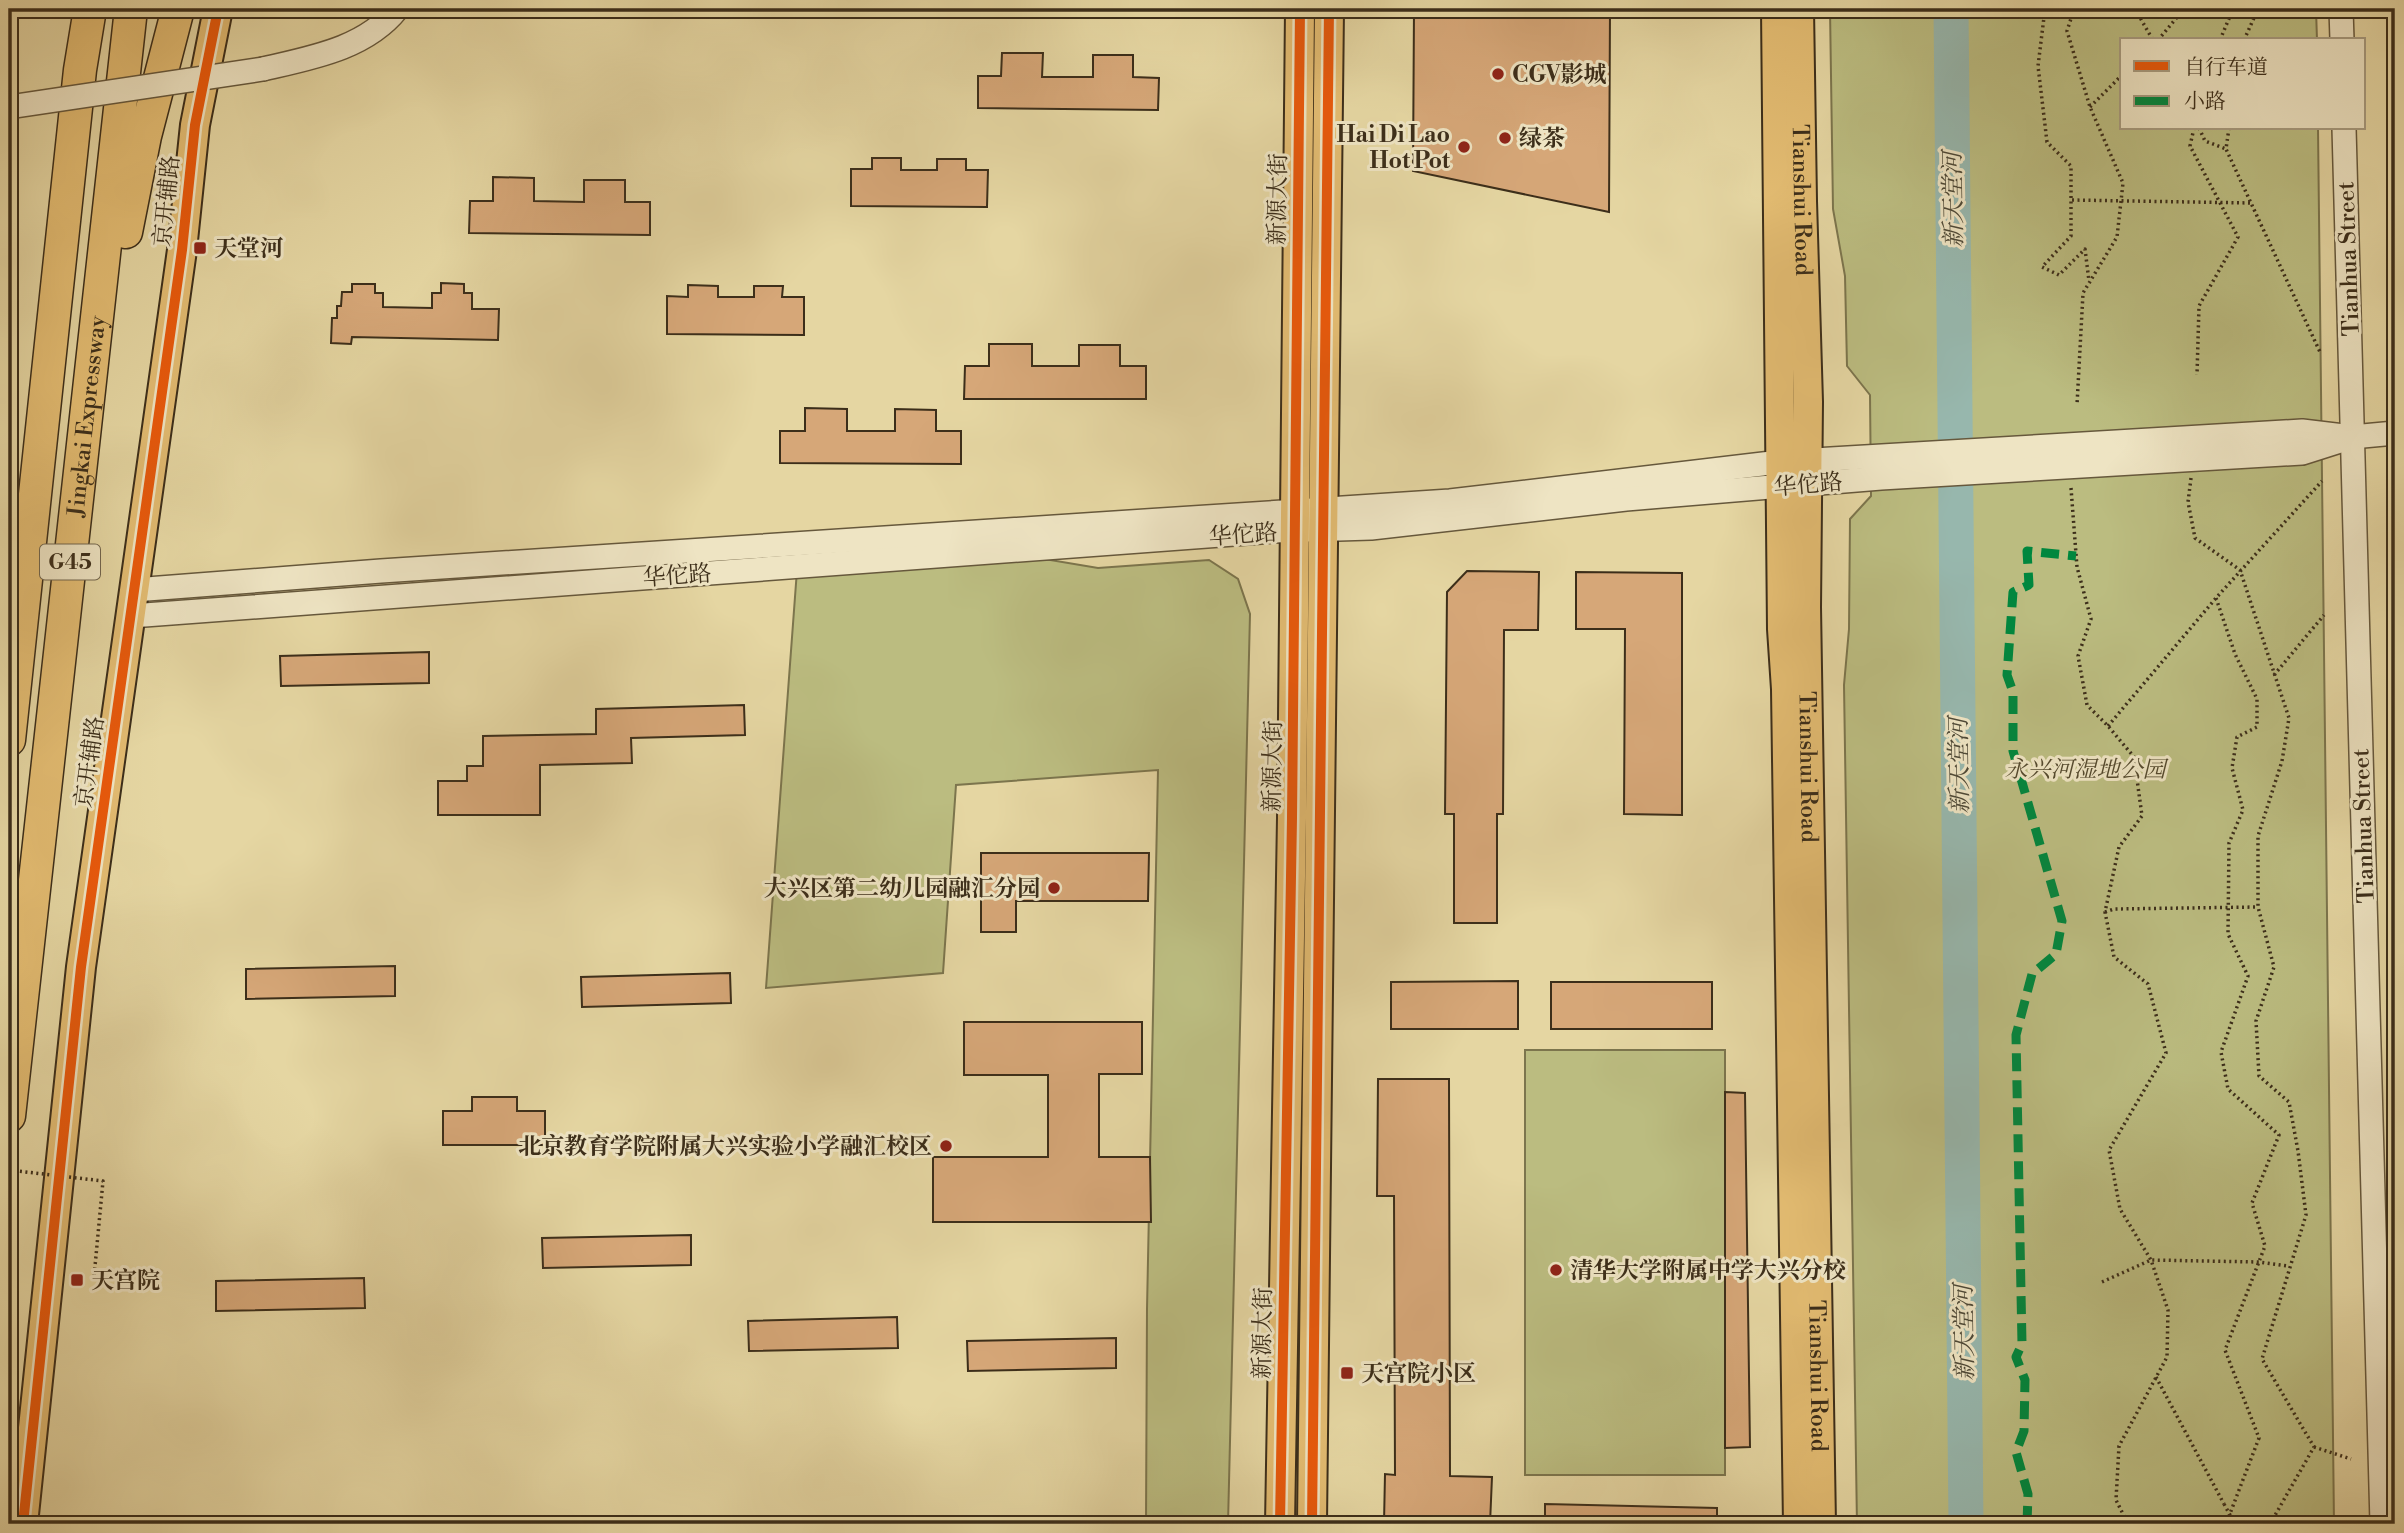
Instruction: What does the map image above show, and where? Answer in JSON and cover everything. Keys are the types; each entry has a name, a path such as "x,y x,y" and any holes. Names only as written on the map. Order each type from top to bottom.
{"highway":[{"name":"Jingkai Expressway","path":"9,740 78,84 90,9"},
{"name":"Jingkai Expressway","path":"9,1116 131,9"},
{"path":"96,334 122,249 145,136 178,9"}],"main road":[{"name":"京开辅路","path":"23,1524 82,967 182,250 195,125 218,9"},
{"name":"新源大街","path":"1300,9 1309,520 1312,1524"},
{"name":"新源大街","path":"1280,1524 1309,520 1329,9"},
{"name":"Tianshui Road","path":"1776,9 1782,629 1786,689 1798,1524"},
{"name":"Tianshui Road","path":"1799,9 1808,472 1807,621 1821,1524"}],"street":[{"path":"9,107 263,69 323,55 363,37 397,9"},
{"path":"2341,9 2342,38"},
{"name":"Tianhua Street","path":"2344,130 2382,1524"},
{"name":"华佗路","path":"132,603 408,569 1309,520 1371,528 1626,499 1780,474 1808,472 1883,455 2015,459 2302,453 2352,437 2395,433"},
{"name":"华佗路","path":"1808,472 1881,478 2015,459"}],"path":[{"path":"2045,9 2038,66 2047,142 2071,166 2071,236 2042,267 2059,275 2085,249 2090,283"},
{"path":"2074,9 2067,31 2090,107 2123,183 2117,237 2083,293 2077,405"},
{"path":"2135,9 2154,38"},
{"path":"2157,38 2184,9"},
{"path":"2221,38 2232,9"},
{"path":"2245,38 2258,9"},
{"path":"2090,107 2120,77"},
{"path":"2197,375 2199,306 2238,237 2190,146 2198,130"},
{"path":"2199,130 2205,141 2226,149"},
{"path":"2229,130 2226,149 2320,352"},
{"path":"2071,200 2251,203"},
{"path":"2191,474 2188,502 2195,538 2240,570 2289,718 2282,761 2258,836 2258,907 2274,967 2256,1021 2259,1076 2289,1102 2306,1214 2288,1266 2262,1359 2314,1447 2351,1459"},
{"path":"2108,726 2240,570 2322,481"},
{"path":"2070,487 2077,567 2091,619 2078,656 2087,705 2134,757 2142,816 2119,847 2105,912 2114,957 2148,984 2166,1053 2109,1150 2120,1209 2151,1260 2168,1310 2167,1357 2119,1446 2116,1500 2128,1524"},
{"path":"2216,598 2235,654 2257,699 2257,727 2237,737 2232,768 2243,810 2229,843 2228,934 2248,976 2221,1052 2228,1088 2279,1135 2252,1203 2265,1246 2225,1350 2259,1438 2226,1524"},
{"path":"2274,675 2324,615"},
{"path":"2105,912 2114,909 2258,907"},
{"path":"9,1170 103,1181 94,1277"},
{"path":"2102,1282 2151,1260 2259,1262 2288,1266"},
{"path":"2156,1377 2236,1524"},
{"path":"2270,1524 2314,1447"}],"green space":[{"name":"永兴河湿地公园","path":"1830,9 2316,9 2317,38 2120,38 2120,130 2318,130 2334,1524 1857,1524 1844,685 1849,629 1850,519 1871,496 1870,395 1847,366 1845,276 1833,209"},
{"path":"1002,552 1098,568 1209,560 1238,579 1250,614 1228,1524 1146,1524 1147,1309 1158,770 956,785 943,973 766,988 797,570"},
{"path":"1525,1050 1725,1050 1725,1475 1525,1475"}],"building":[{"path":"1414,9 1610,9 1609,212 1413,171"},
{"path":"1002,53 1043,53 1042,77 1093,77 1093,55 1133,55 1133,77 1159,78 1158,110 978,108 978,76 1001,76"},
{"path":"872,158 901,158 901,170 937,170 937,159 966,159 966,170 988,170 987,207 851,206 851,169 872,169"},
{"path":"493,177 534,178 534,201 584,202 584,180 625,180 625,202 650,202 650,235 469,233 470,201 493,201"},
{"path":"441,283 464,284 464,293 472,293 472,309 499,309 498,340 352,337 351,344 331,343 332,318 337,318 337,306 341,306 342,292 352,292 352,284 375,284 375,293 383,293 383,307 432,308 432,293 441,293"},
{"path":"688,285 718,286 718,297 754,297 754,286 783,286 782,297 804,297 804,335 667,334 667,296 688,297"},
{"path":"989,344 1032,344 1032,366 1079,366 1079,345 1120,345 1120,366 1146,366 1146,399 964,399 965,366 989,366"},
{"path":"805,408 847,409 847,431 895,431 895,409 936,410 936,431 961,431 961,464 780,463 780,431 805,431"},
{"path":"1467,571 1539,572 1538,630 1504,630 1503,814 1497,814 1497,923 1454,923 1454,814 1445,814 1447,592"},
{"path":"1576,572 1682,573 1682,815 1624,814 1625,629 1576,629"},
{"path":"429,652 429,683 281,686 280,656"},
{"path":"744,705 745,735 631,738 632,763 540,765 540,815 438,815 438,781 467,781 467,766 483,766 483,736 596,734 596,709"},
{"path":"981,853 1149,853 1148,901 1016,901 1016,932 981,932"},
{"path":"395,966 395,996 246,999 246,969"},
{"path":"730,973 731,1003 582,1007 581,977"},
{"path":"1518,981 1518,1029 1391,1029 1391,982"},
{"path":"1551,982 1712,982 1712,1029 1551,1029"},
{"path":"964,1022 1142,1022 1142,1074 1099,1074 1099,1157 1150,1157 1151,1222 933,1222 933,1157 1048,1157 1048,1075 964,1075"},
{"path":"1378,1079 1449,1079 1450,1476 1492,1477 1490,1524 1384,1523 1385,1474 1395,1475 1394,1196 1377,1196"},
{"path":"1725,1092 1745,1093 1750,1447 1725,1448"},
{"path":"472,1097 517,1097 517,1111 545,1111 545,1145 443,1145 443,1111 472,1111"},
{"path":"691,1235 691,1265 543,1268 542,1238"},
{"path":"364,1278 365,1308 216,1311 216,1281"},
{"path":"897,1317 898,1348 749,1351 748,1321"},
{"path":"1116,1338 1116,1368 968,1371 967,1341"},
{"path":"1545,1504 1717,1508 1717,1524 1545,1524"}],"waterway":[{"name":"新天堂河","path":"1951,9 1966,1524"}],"marked path":[{"path":"2027,1524 2028,1494 2016,1452 2024,1431 2025,1380 2016,1357 2022,1344 2016,1035 2032,974 2056,954 2062,921 2013,751 2013,692 2007,675 2013,592 2029,585 2027,551 2076,556"}],"cycle path":[{"path":"23,1524 81,967 182,250 195,125 218,9"},
{"path":"1280,1524 1292,818 1300,9"},
{"path":"1312,1524 1329,9"}],"place":[{"name":"CGV影城","path":"1498,74"},
{"name":"绿茶","path":"1505,138"},
{"name":"Hai Di Lao Hot Pot","path":"1464,147"},
{"name":"天堂河","path":"200,248"},
{"name":"大兴区第二幼儿园融汇分园","path":"1054,888"},
{"name":"北京教育学院附属大兴实验小学融汇校区","path":"946,1146"},
{"name":"清华大学附属中学大兴分校","path":"1556,1270"},
{"name":"天宫院","path":"77,1280"},
{"name":"天宫院小区","path":"1347,1373"}]}
